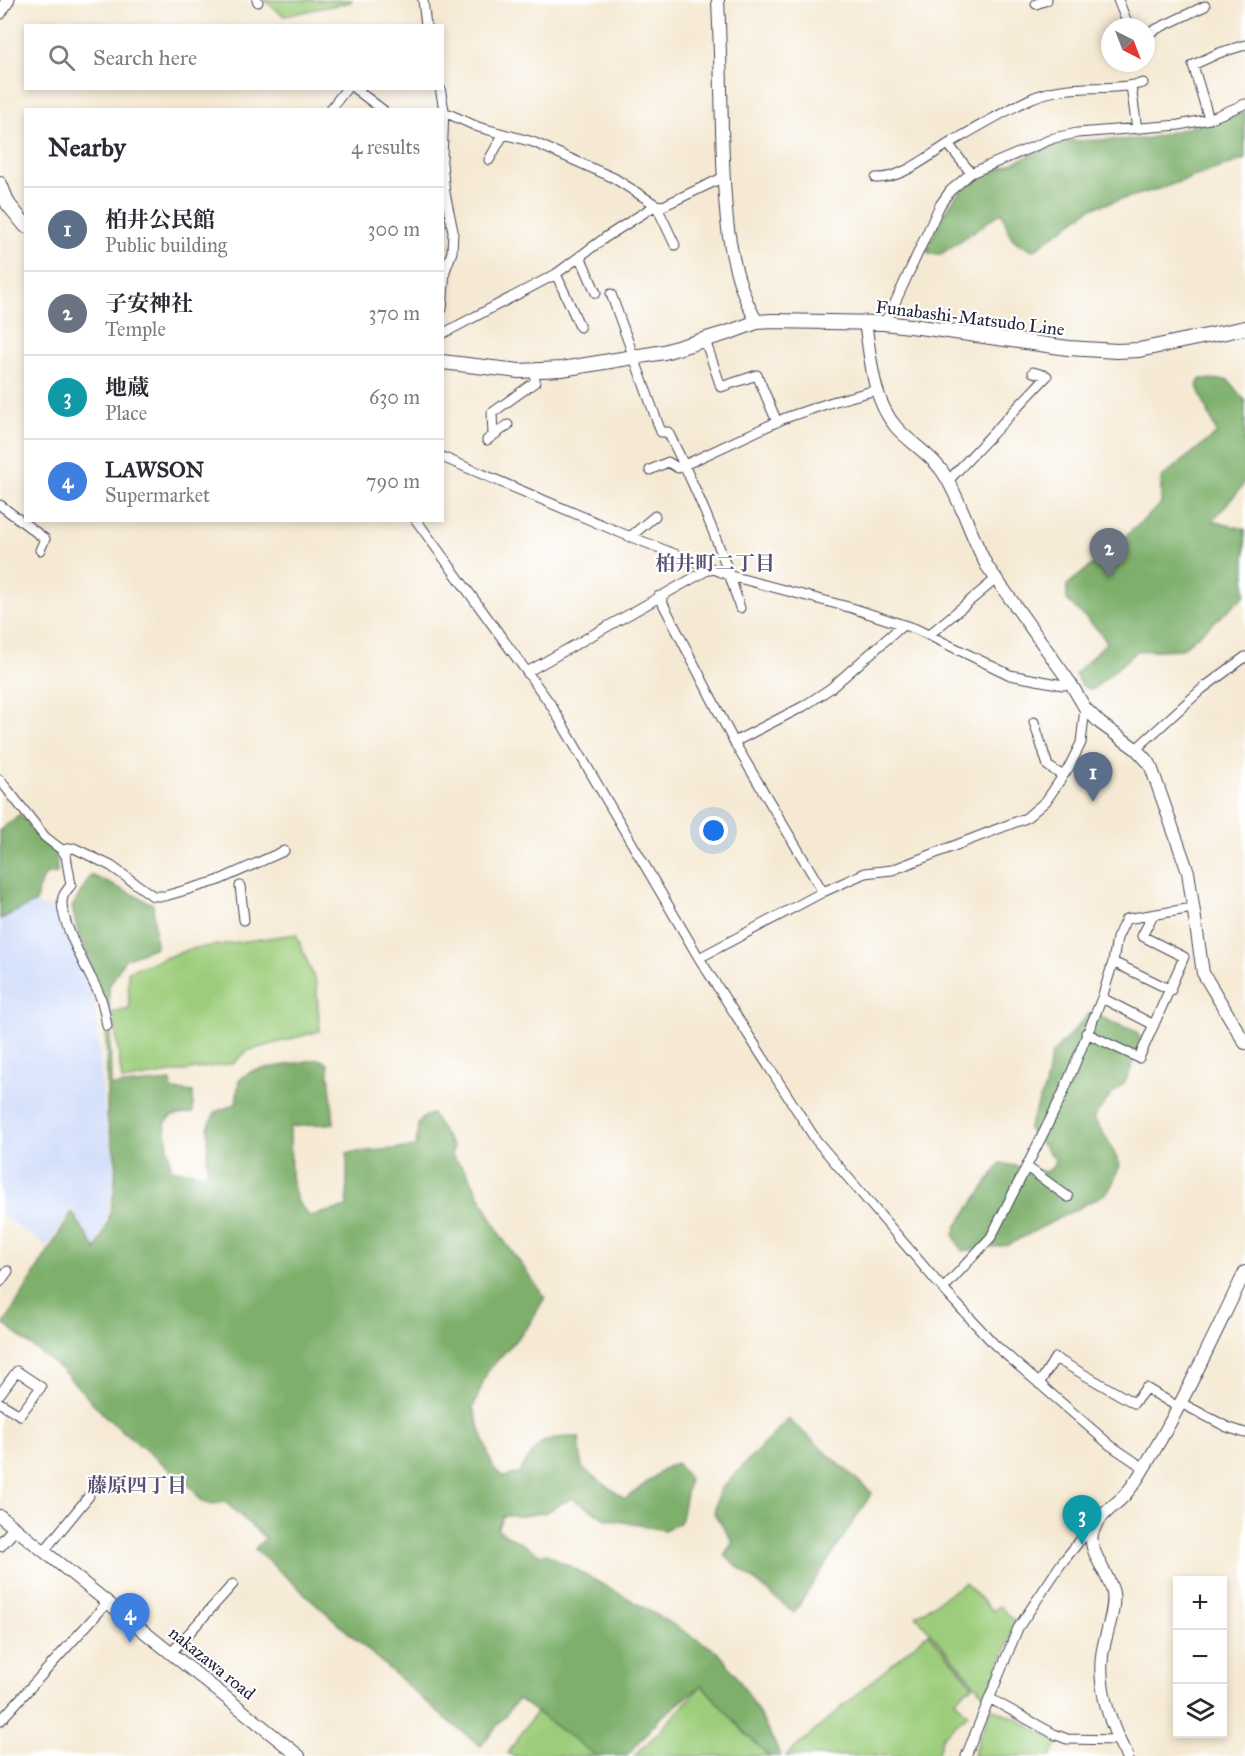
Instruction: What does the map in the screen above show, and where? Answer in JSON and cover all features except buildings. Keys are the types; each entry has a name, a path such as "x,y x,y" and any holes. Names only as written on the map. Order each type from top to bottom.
{"main road":[{"path":"0,184 8,204 24,224"},
{"name":"Funabashi-Matsudo Line","path":"444,362 504,370 562,369 635,357 705,340 757,322 865,323 927,327 1068,348 1117,351 1139,350 1245,328"}],"street":[{"path":"0,13 8,0"},
{"path":"423,0 426,24"},
{"path":"718,0 724,177 735,268 747,305 757,322"},
{"path":"1036,4 1047,0"},
{"path":"1118,0 1126,18"},
{"path":"1155,30 1205,6"},
{"path":"1209,119 1193,65 1219,53 1245,45"},
{"path":"876,178 883,178 906,170 1032,98 1058,90 1131,86 1143,83"},
{"path":"1131,86 1137,129"},
{"path":"332,108 345,90"},
{"path":"357,90 380,108"},
{"path":"440,90 443,108"},
{"path":"884,324 940,205 950,191 971,173 1054,138 1077,133 1179,125 1209,119 1245,105"},
{"path":"444,110 478,127 533,142 621,181 656,205 663,206 724,177"},
{"path":"489,160 503,135"},
{"path":"948,144 971,173"},
{"path":"444,182 453,231 452,252 445,271 444,284"},
{"path":"656,205 675,245"},
{"path":"444,333 556,274 656,205"},
{"path":"580,256 596,293"},
{"path":"556,274 580,327"},
{"path":"610,294 662,432 668,432 685,465 731,576 740,608"},
{"path":"865,323 876,390 881,405 897,428 941,469 977,548 996,579 1071,684 1085,708 1100,723 1136,749 1150,764 1188,872 1203,973 1245,1043"},
{"path":"705,340 721,387 757,375 777,422"},
{"path":"508,425 490,437 492,413 535,382 535,371"},
{"path":"948,481 1047,376 1033,372"},
{"path":"650,470 668,462 678,468 777,422 832,402 876,390"},
{"path":"444,458 630,537 731,576 852,608 930,634 1010,675 1063,685 1071,684"},
{"path":"0,505 45,539 40,550"},
{"path":"630,537 655,516"},
{"path":"417,522 551,705 699,958 816,1140 943,1289 995,1345 1110,1445 1144,1468"},
{"path":"425,534 427,522"},
{"path":"527,672 711,568"},
{"path":"930,634 996,579"},
{"path":"659,596 734,742 823,892"},
{"path":"734,742 804,706 831,688 903,625"},
{"path":"1136,749 1202,689 1245,657"},
{"path":"699,958 823,892 865,873 892,870 1026,818 1046,801 1082,743 1085,708"},
{"path":"1034,722 1048,766 1063,776"},
{"path":"0,780 45,837 66,856 71,885 62,898 67,925 85,968 100,996 107,1026"},
{"path":"62,850 74,848 111,866 153,896 165,896 217,881 284,851"},
{"path":"240,886 244,920"},
{"path":"943,1289 991,1238 1027,1167 1063,1093 1102,998 1113,962 1117,938 1126,918 1193,908"},
{"path":"1086,1033 1139,1058 1184,957 1142,936 1153,915"},
{"path":"1113,962 1171,990"},
{"path":"1102,998 1154,1025"},
{"path":"1027,1167 1068,1197"},
{"path":"0,1282 8,1271"},
{"path":"1127,1756 1118,1740 1102,1682 1102,1657 1114,1596 1111,1584 1092,1544 1091,1536 1104,1514 1130,1489 1144,1468 1180,1405 1245,1272"},
{"path":"1040,1384 1056,1358 1134,1403 1146,1388 1227,1427 1245,1433"},
{"path":"0,1394 18,1371 41,1387 20,1415 0,1403"},
{"path":"44,1551 89,1496"},
{"name":"nakazawa road","path":"0,1516 299,1756"},
{"path":"966,1756 1018,1628 1061,1564 1082,1538 1095,1527"},
{"path":"0,1545 15,1528"},
{"path":"171,1653 233,1584"},
{"path":"0,1721 108,1602"},
{"path":"989,1698 1067,1739 1118,1740"}],"shaded area":[{"path":"444,203 449,228 444,266"},
{"path":"36,902 40,907 46,906 58,910 61,929 71,944 94,999 105,1119 114,1160 112,1190 106,1220 95,1248 72,1208 47,1246 2,1215 0,1217 0,919"}],"green space":[{"path":"264,0 352,0 284,16"},
{"path":"1245,112 1245,159 1162,188 1091,208 1034,250 1019,244 1011,237 1002,212 941,254 930,254 926,250 944,214 963,186 991,172 1065,141 1146,139"},
{"path":"1200,379 1228,380 1245,401 1245,480 1241,488 1212,521 1245,529 1245,596 1182,649 1137,651 1092,690 1082,686 1075,674 1107,642 1067,600 1067,585 1161,504 1161,478 1217,433 1197,386"},
{"path":"20,814 36,836 56,851 57,873 45,875 38,889 36,902 0,919 0,830"},
{"path":"91,875 153,904 156,947 125,959 109,986 111,1086 171,1081 172,1090 193,1092 193,1113 171,1116 165,1124 171,1169 207,1174 208,1128 215,1112 236,1104 239,1080 252,1071 319,1059 328,1064 334,1123 290,1127 291,1177 297,1201 309,1216 347,1207 347,1153 416,1147 418,1125 422,1118 432,1114 453,1148 452,1156 467,1172 502,1238 545,1297 528,1326 487,1372 473,1408 493,1468 504,1477 519,1473 531,1454 542,1443 556,1438 579,1437 582,1468 625,1499 667,1467 676,1463 689,1479 680,1523 664,1530 604,1518 572,1498 546,1512 523,1516 503,1516 497,1529 541,1555 545,1553 631,1600 717,1651 744,1688 781,1756 769,1756 702,1685 659,1719 627,1756 597,1756 518,1699 481,1746 437,1712 255,1549 265,1538 225,1502 210,1504 199,1498 193,1489 107,1418 64,1372 4,1324 72,1212 96,1250 108,1222 114,1193 116,1161 107,1118 106,1004 78,932 72,907"},
{"path":"296,934 316,983 320,1031 247,1051 234,1063 122,1081 113,1012 129,1009 128,971 190,949"},
{"path":"1090,1013 1137,1032 1142,1044 1125,1082 1111,1095 1093,1118 1109,1142 1120,1165 1112,1185 1107,1193 1008,1245 962,1251 954,1236 956,1227 1001,1163 1045,1172 1053,1167 1055,1159 1028,1129 1045,1087 1051,1055"},
{"path":"788,1419 872,1493 794,1613 724,1555 733,1542 714,1513 719,1491"},
{"path":"965,1583 993,1611 999,1606 1017,1623 986,1697 916,1616"},
{"path":"928,1633 973,1685 955,1700 968,1714 943,1736 937,1756 786,1756"},
{"path":"702,1685 769,1756 634,1756 659,1732"},
{"path":"991,1708 1016,1718 1058,1743 1051,1756 973,1756"},
{"path":"536,1712 597,1756 513,1756 508,1753"}],"place":[{"name":"子安神社","path":"1109,578"},
{"name":"柏井公民館","path":"1093,802"},
{"name":"地蔵","path":"1082,1545"},
{"name":"LAWSON","path":"130,1643"}],"district":[{"name":"柏井町二丁目","path":"715,563"},
{"name":"藤原四丁目","path":"137,1485"}]}
